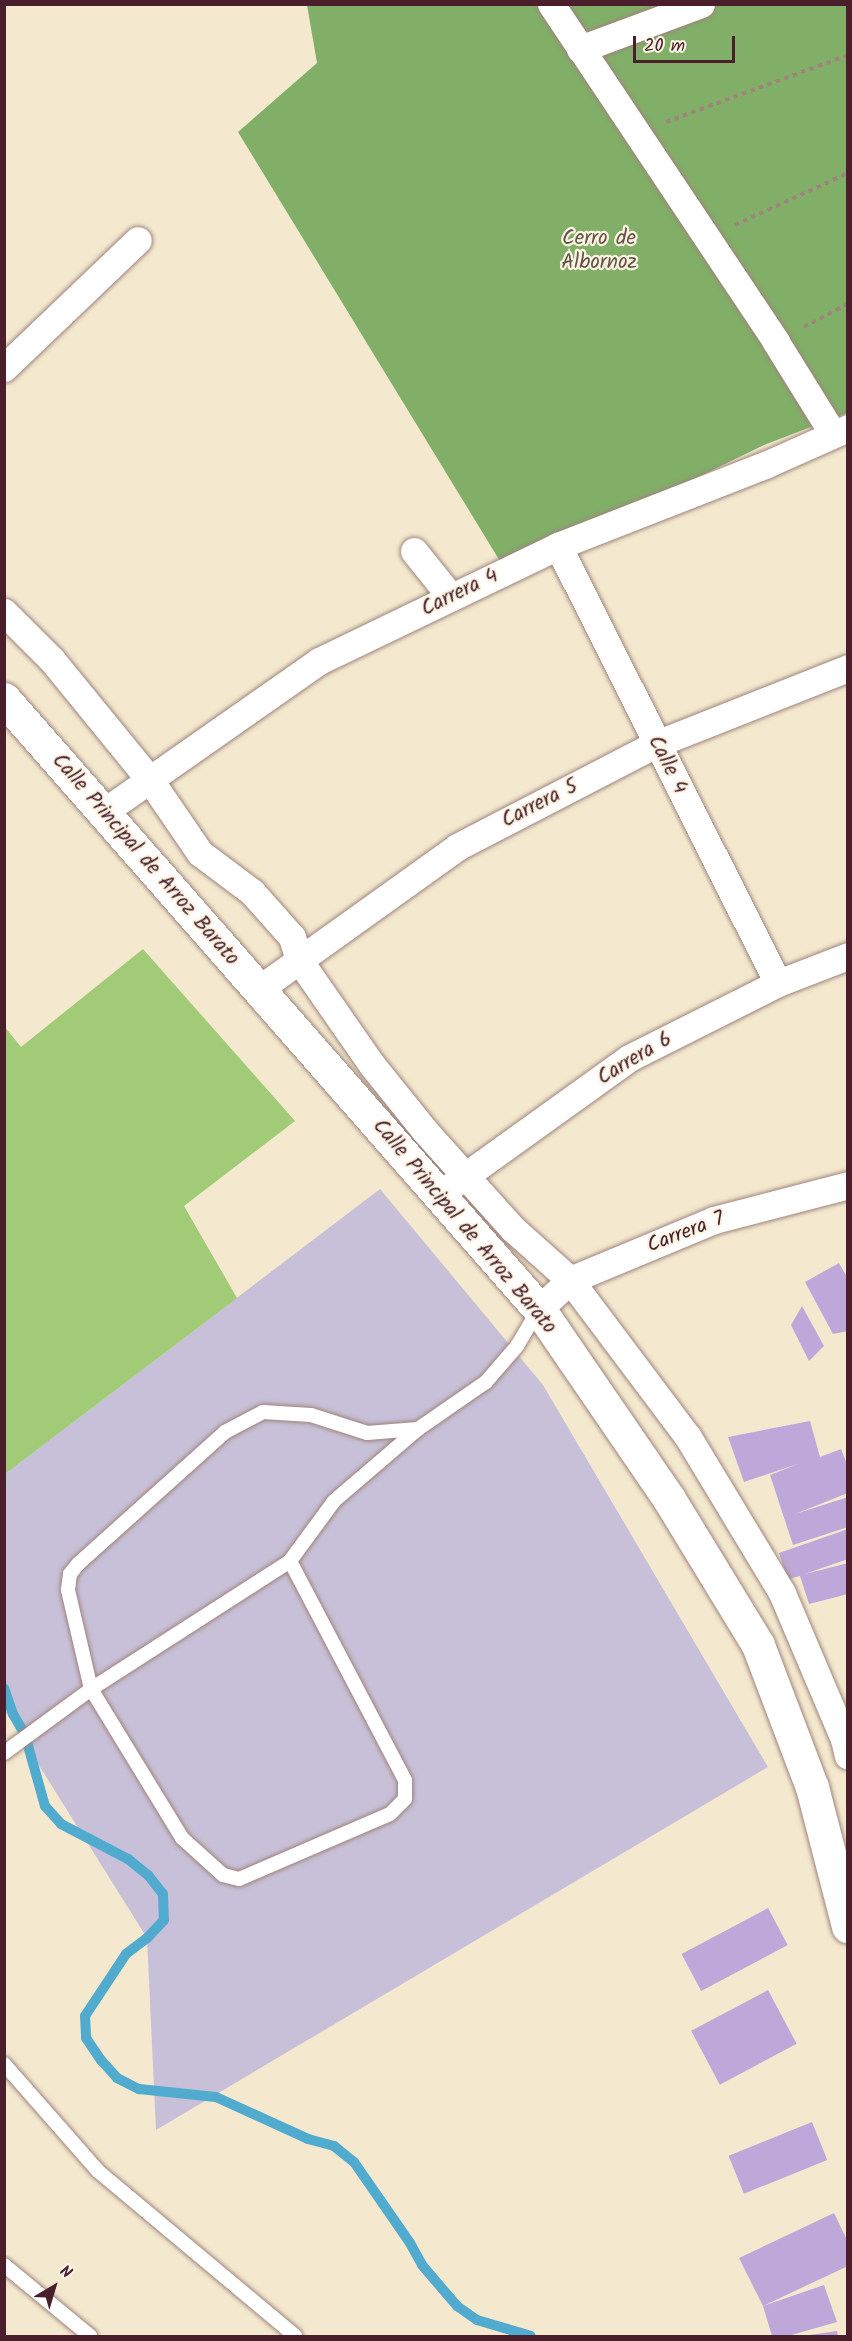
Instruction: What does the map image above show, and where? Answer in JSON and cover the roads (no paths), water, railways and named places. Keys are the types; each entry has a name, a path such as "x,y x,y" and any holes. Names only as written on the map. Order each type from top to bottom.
{"street":[{"path":"551,4 776,342 840,431"},
{"path":"580,49 700,4"},
{"path":"4,368 138,240"},
{"name":"Carrera 4","path":"102,813 319,661 558,546 765,465 840,431"},
{"name":"Calle 4","path":"558,546 778,983"},
{"path":"414,551 451,597"},
{"path":"4,612 52,660 150,780 200,853 252,892 292,937 299,960 372,1065 425,1131 453,1185 513,1229 570,1280 688,1437 782,1593 844,1739 848,1756"},
{"name":"Carrera 5","path":"259,989 456,847 656,744 848,668"},
{"name":"Calle Principal de Arroz Barato","path":"4,699 259,989 453,1185 539,1309 669,1499 758,1645 812,1787 847,1921"},
{"name":"Carrera 6","path":"453,1185 629,1058 778,983 848,956"},
{"name":"Carrera 7","path":"539,1309 570,1280 714,1220 848,1185"}],"lane":[{"path":"8,1750 91,1689 290,1561 334,1501 418,1429 486,1382 516,1346 539,1309"},
{"path":"290,1561 405,1780 405,1799 390,1814 239,1879 223,1875 182,1838 91,1689 68,1590 70,1574 78,1564 225,1432 263,1412 311,1415 367,1433 418,1429"},
{"path":"4,2064 98,2171 295,2337"},
{"path":"4,2265 90,2337"}],"waterway":[{"path":"4,1688 13,1714 25,1735 45,1806 61,1824 128,1859 148,1875 163,1894 164,1920 147,1938 126,1954 85,2016 86,2038 101,2060 117,2078 139,2089 216,2097 308,2139 334,2146 354,2162 410,2243 422,2265 457,2306 477,2320 531,2336"}],"park label":[{"name":"Cerro de Albornoz","path":"599,251"}]}
